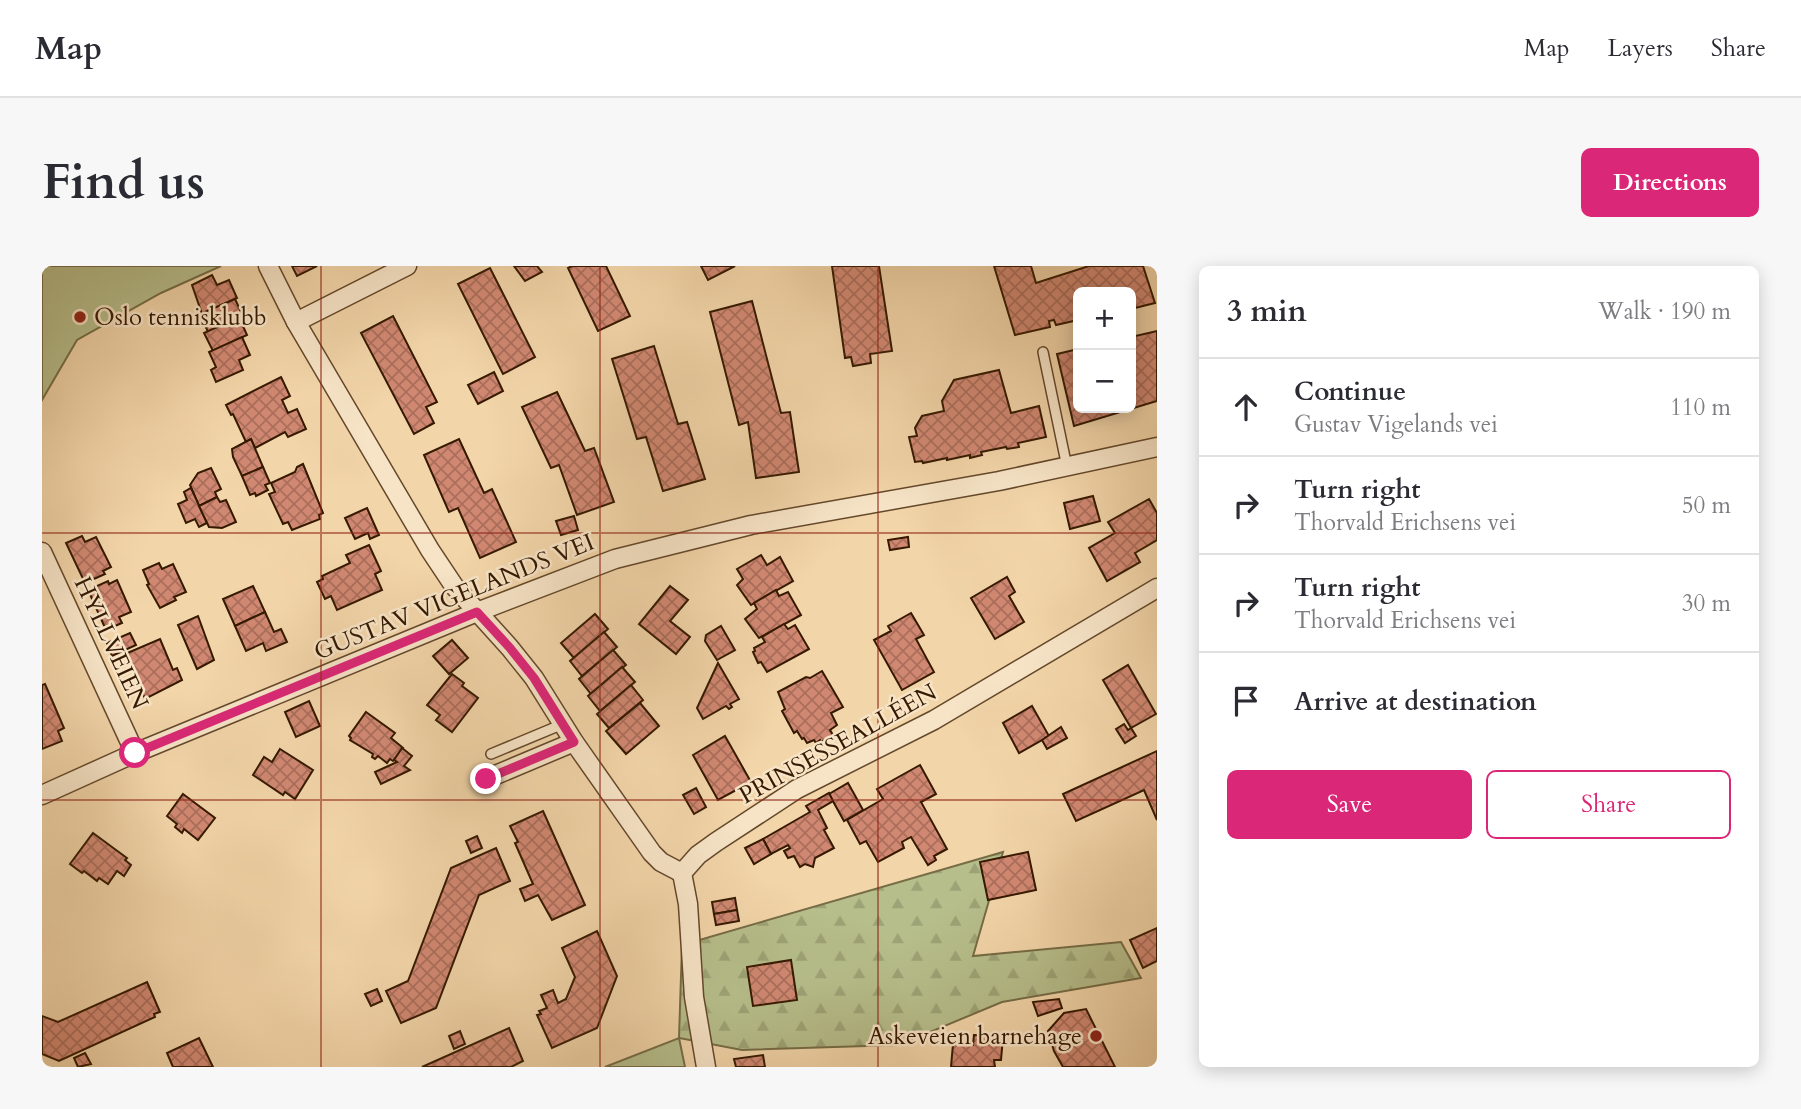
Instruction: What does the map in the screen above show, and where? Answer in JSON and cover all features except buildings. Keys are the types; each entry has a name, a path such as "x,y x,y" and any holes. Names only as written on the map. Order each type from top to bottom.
{"street":[{"path":"268,266 296,322 430,550 454,586 526,668 652,853 661,862 682,873 688,904 694,997 706,1067"},
{"path":"296,322 407,266"},
{"name":"GUSTAV VIGELANDS VEI","path":"42,795 135,753 477,612 615,559 666,544 751,525 1067,467 1154,445"},
{"name":"HYLLVEIEN","path":"42,552 135,753"},
{"name":"PRINSESSEALLÉEN","path":"682,873 698,855 797,789 934,720 1157,588"},
{"path":"486,779 574,742"}],"lane":[{"path":"1043,352 1067,467"},
{"path":"491,754 563,724"}],"green space":[{"name":"Oslo tennisklubb","path":"42,266 221,266 161,293 77,340 42,400"},
{"path":"1003,852 973,956 1121,942 1141,978 1002,1002 899,1045 742,1050 679,1038 682,945"},
{"path":"679,1038 685,1067 605,1067"}],"place":[{"name":"Oslo tennisklubb","path":"80,317"},
{"name":"Askeveien barnehage","path":"1096,1036"}],"route":[{"path":"135,753 477,612 534,678 574,742 486,779"}]}
